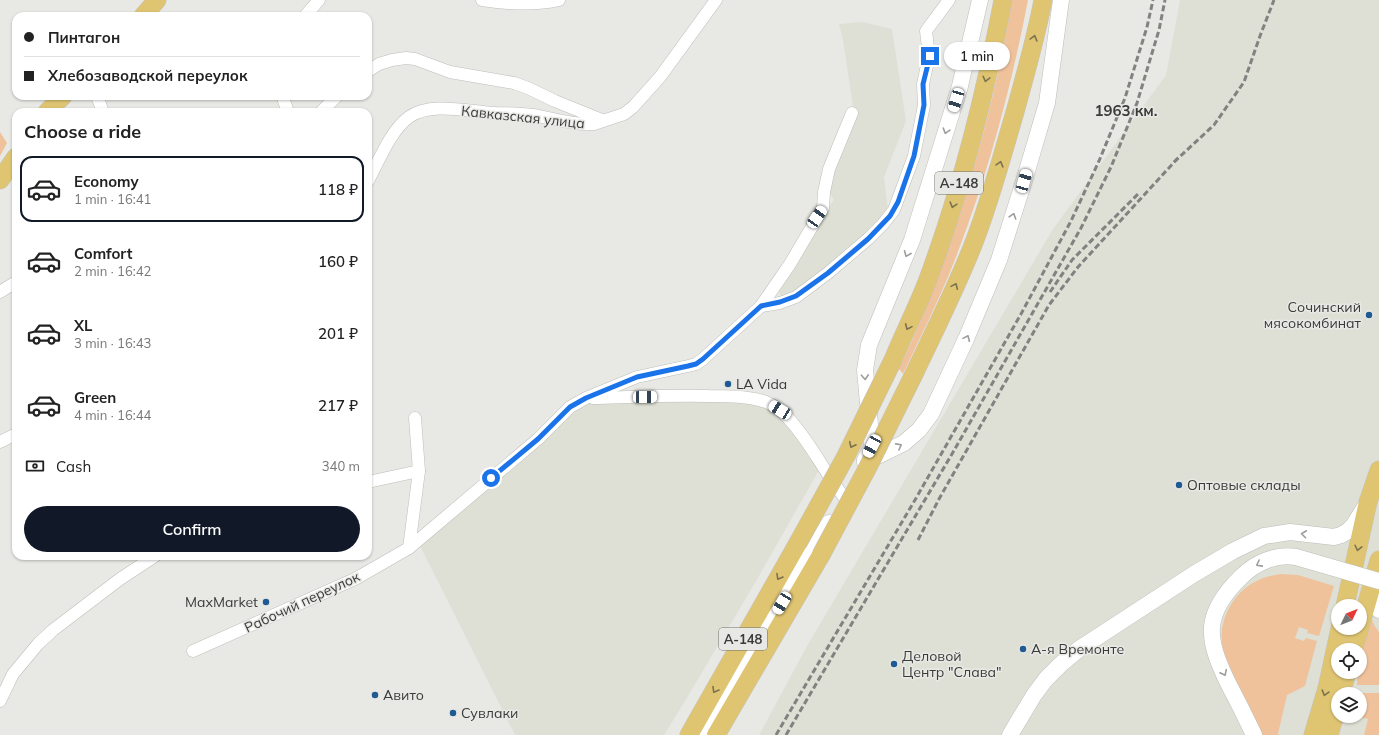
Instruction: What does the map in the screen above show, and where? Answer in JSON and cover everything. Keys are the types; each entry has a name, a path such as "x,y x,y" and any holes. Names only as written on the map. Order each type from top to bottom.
{"main road":[{"path":"146,12 157,0"},
{"name":"А-148","path":"864,462 872,446 865,370 869,345 912,240 960,86 980,0"},
{"name":"А-148","path":"689,735 846,456 893,360 927,282 951,212 976,122 1003,0"},
{"name":"А-148","path":"716,735 821,554 868,467 946,306 973,245 994,183 1017,105 1040,18 1043,0"},
{"path":"704,735 864,462 904,443 919,430 930,414 966,339 999,260 1024,181 1047,103 1061,0"},
{"path":"51,108 59,100"},
{"path":"0,180 12,163"},
{"path":"1347,599 1368,502 1379,470"},
{"path":"1010,735 1034,695 1046,679 1079,648 1194,574 1254,540 1264,536 1290,532 1334,537 1348,532 1368,502"},
{"path":"1254,735 1219,664 1213,646 1213,621 1222,598 1247,571 1259,563 1272,558 1290,556 1296,557 1376,579"},
{"path":"1367,607 1376,579 1379,560"},
{"path":"1376,579 1372,591 1379,610"},
{"path":"1313,735 1327,688 1338,635"},
{"path":"1329,735 1333,723"}],"street":[{"path":"308,12 318,0"},
{"path":"482,0 541,4 559,0"},
{"name":"Кавказская улица","path":"372,173 388,141 409,117 420,111 439,108 497,113 516,113 582,124 594,124 602,120 624,114 633,107 660,77 716,0"},
{"path":"761,306 784,302 796,296 828,273 868,239 890,216 898,202 914,156 924,105 923,84 930,56 926,31 949,0"},
{"name":"Кавказская улица","path":"372,68 379,64 392,60 406,58 415,59 450,72 514,83 602,120"},
{"path":"325,108 333,100"},
{"name":"Рабочий переулок","path":"193,651 355,579 409,548 538,439 570,407 586,398 637,377 696,364 761,306 790,264 823,208 824,192 829,169 852,113"},
{"path":"0,292 12,284"},
{"path":"586,398 730,396 768,402 780,410 788,418 810,446 844,497"},
{"path":"409,548 419,471 415,418"},
{"path":"0,442 12,436"},
{"path":"372,481 419,471"},
{"path":"0,701 14,674 38,644 53,630 120,579 149,560"}],"shaded area":[{"path":"1012,0 1028,0 1013,71 995,141 973,210 948,277 903,374 899,369 917,328 952,238 976,160 987,120 1005,40"},
{"path":"1180,0 1379,0 1379,735 759,735 807,646 1053,229 1166,75"},
{"path":"863,22 892,29 906,121 884,177 888,211 877,226 870,226 871,238 788,305 776,289 807,233 834,200 827,188 854,113 843,40 839,24"},
{"path":"0,132 7,143 0,156"},
{"path":"737,399 767,405 786,418 819,470 759,576 664,735 515,735 418,542 585,403"},
{"path":"1280,574 1298,575 1334,586 1319,636 1307,633 1308,630 1299,627 1295,638 1304,641 1306,638 1317,641 1305,686 1287,695 1278,734 1280,735 1262,735 1227,662 1223,648 1222,632 1228,610 1243,590 1254,582 1266,577"},
{"path":"1370,614 1374,625 1379,632 1379,685 1357,685 1357,679 1367,679 1367,643 1362,643 1364,635 1367,635 1367,625"},
{"path":"1367,693 1379,693 1379,735 1364,735 1368,719"}],"railway":[{"path":"776,735 915,500 1021,314 1071,221 1099,161 1125,98 1147,27 1153,0"},
{"path":"786,735 952,454 1081,228 1111,167 1137,103 1159,30 1165,0"},
{"path":"1174,162 1214,125 1244,82 1274,0"},
{"path":"918,540 939,499 1049,305 1078,267 1178,158"},
{"path":"1050,292 1072,260 1138,194"}],"place":[{"name":"Сочинский мясокомбинат","path":"1369,315"},
{"name":"LA Vida","path":"728,384"},
{"name":"Оптовые склады","path":"1179,485"},
{"name":"MaxMarket","path":"266,602"},
{"name":"А-я Времонте","path":"1023,649"},
{"name":"Деловой Центр \"Слава\"","path":"894,664"},
{"name":"Авито","path":"375,695"},
{"name":"Сувлаки","path":"453,713"}],"district":[{"name":"1963 км.","path":"1126,111"}],"route":[{"path":"491,478 538,439 570,407 612,386 637,377 696,364 761,306 788,300 796,296 828,273 868,239 894,210 914,156 924,105 923,84 930,56"}]}
